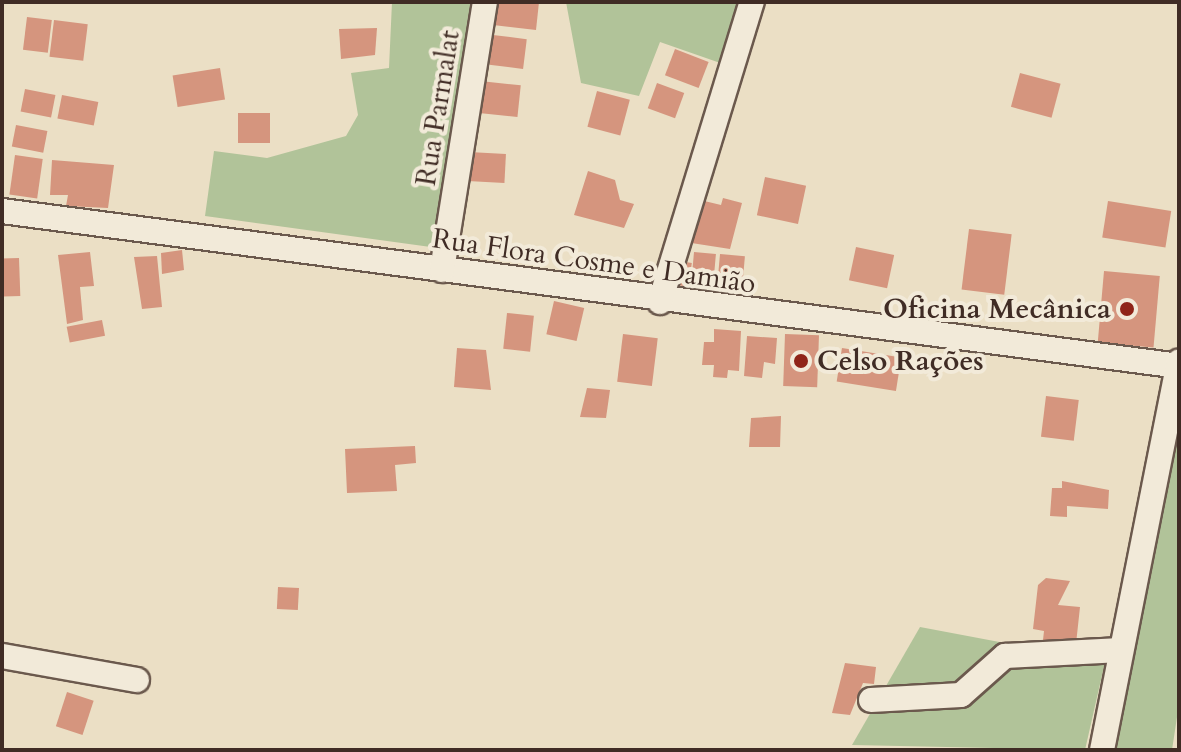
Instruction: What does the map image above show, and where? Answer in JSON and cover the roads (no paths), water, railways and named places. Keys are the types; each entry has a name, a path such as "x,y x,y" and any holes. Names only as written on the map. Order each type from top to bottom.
{"street":[{"name":"Rua Parmalat","path":"442,270 485,2"},
{"path":"660,302 752,2"},
{"name":"Rua Flora Cosme e Damião","path":"2,211 660,302 1179,365"},
{"path":"1102,750 1179,365"},
{"path":"871,700 961,695 1005,656 1121,650"},
{"path":"2,656 137,680"}],"place":[{"name":"Oficina Mecânica","path":"1127,309"},
{"name":"Celso Rações","path":"801,361"}]}
